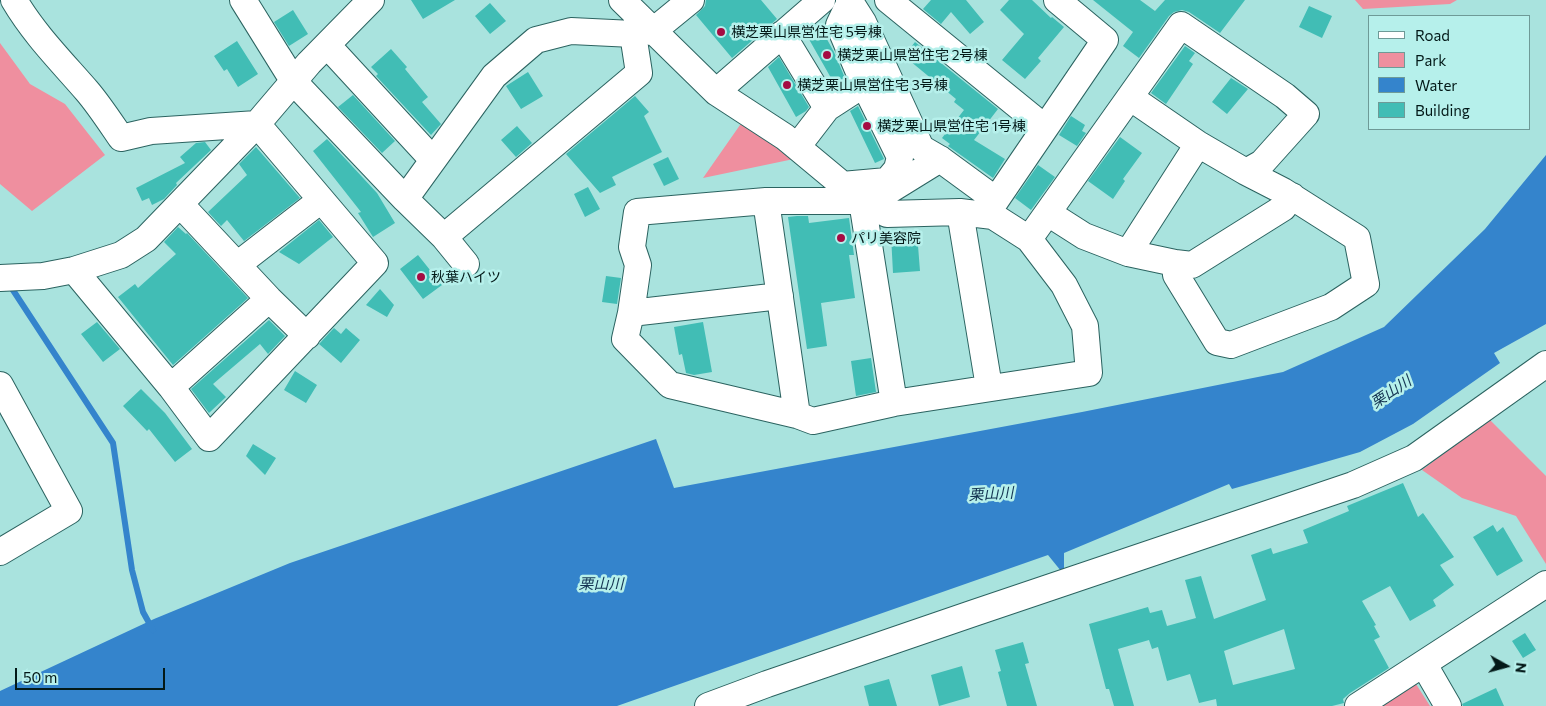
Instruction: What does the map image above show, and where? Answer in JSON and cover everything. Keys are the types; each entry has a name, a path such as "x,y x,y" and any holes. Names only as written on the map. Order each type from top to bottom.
{"street":[{"path":"14,0 23,16 52,54 88,92 121,138 151,131 257,124"},
{"path":"243,0 294,82 404,199 444,237 466,264"},
{"path":"622,0 643,32 716,92 786,137 862,201 887,214 960,212 993,216 1029,239 1064,285 1085,326 1089,373 894,402 813,421 797,415 670,385 625,339 638,266 632,247 636,212 766,201 862,201 883,194 940,159"},
{"path":"404,199 494,76 536,40 571,31 643,32 691,0"},
{"path":"716,92 822,0"},
{"path":"888,0 1044,127"},
{"path":"850,1 863,22 921,148 940,159 996,200 1044,127 1106,40 1057,0"},
{"path":"842,185 887,181 897,169 900,157 864,84 839,25 850,1"},
{"path":"0,278 43,276 74,270 122,255 146,239 257,124 327,45 357,6"},
{"path":"1029,239 1131,98 1181,25 1285,96 1306,114 1262,163 1246,172"},
{"path":"444,237 639,73 643,32"},
{"path":"782,34 827,108"},
{"path":"327,45 433,160"},
{"path":"797,147 827,108 864,84"},
{"path":"1131,98 1198,144 1292,196 1357,238 1366,284 1331,307 1230,345 1217,342 1176,275 1175,263"},
{"path":"74,270 171,387 209,438 376,263 257,124"},
{"path":"1128,253 1198,144"},
{"path":"1048,213 1084,236 1128,253 1192,265 1282,208 1292,196"},
{"path":"238,265 321,200"},
{"path":"766,201 797,415"},
{"path":"862,201 894,402"},
{"path":"180,204 269,299 307,336"},
{"path":"960,212 989,387"},
{"path":"631,313 780,296"},
{"path":"171,387 269,299"},
{"path":"708,706 974,613 1353,485 1414,458 1546,364"},
{"path":"0,385 68,511 0,552"},
{"path":"1358,706 1546,584"},
{"path":"1421,666 1426,668 1448,706"}],"green space":[{"path":"1355,0 1457,0 1450,4 1363,9"},
{"path":"0,43 30,84 65,104 105,155 32,211 0,184"},
{"path":"766,115 825,157 789,160 703,178 740,125"},
{"path":"1489,419 1546,476 1546,564 1516,516 1462,498 1422,470"},
{"path":"1416,684 1430,706 1381,706"}],"water":[{"name":"栗山川","path":"1546,155 1546,324 1494,353 1500,363 1413,424 1360,452 1232,489 1229,484 1064,553 1064,569 1061,571 1048,555 617,706 0,706 0,691 154,619 290,563 656,439 674,488 1082,412 1283,372 1384,327 1485,229"}],"building":[{"path":"411,0 455,0 423,19"},
{"path":"706,0 761,0 777,19 732,58 696,15 705,6"},
{"path":"931,0 966,0 984,22 970,34 951,12 941,24 923,9"},
{"path":"1009,0 1032,0 1051,18 1064,27 1038,58 1041,61 1025,79 1002,60 1024,34 1000,10"},
{"path":"1093,0 1140,0 1155,11 1165,0 1245,0 1220,33 1189,12 1182,10 1174,12 1169,16 1139,58 1123,46 1133,32"},
{"path":"490,3 506,21 490,34 475,16"},
{"path":"1309,6 1332,16 1322,38 1299,27"},
{"path":"293,10 308,34 289,46 274,22"},
{"name":"横芝栗山県営住宅 2号棟","path":"818,23 834,52 845,78 835,85 806,34"},
{"path":"237,41 258,74 238,87 227,69 224,71 214,56"},
{"path":"915,42 998,109 974,140 1005,159 993,178 948,146 950,144 942,138 964,110 954,102 956,99 904,56"},
{"path":"1185,46 1195,53 1189,61 1193,64 1166,104 1151,93"},
{"path":"391,49 407,67 405,69 428,97 422,102 441,124 431,135 376,76 378,74 371,67"},
{"name":"横芝栗山県営住宅 3号棟","path":"779,57 809,107 796,117 768,67"},
{"path":"528,72 543,96 521,109 506,86"},
{"path":"1231,78 1248,89 1227,114 1212,102"},
{"path":"353,95 395,141 382,153 338,107"},
{"path":"635,96 649,112 644,116 662,152 612,177 616,185 600,193 566,154"},
{"path":"858,106 884,159 875,163 850,111"},
{"path":"1071,116 1085,125 1082,131 1086,133 1077,146 1059,135"},
{"path":"517,126 532,143 516,157 501,140"},
{"path":"1120,137 1142,153 1123,179 1125,181 1113,199 1088,181"},
{"path":"327,139 377,193 395,223 373,237 358,213 361,212 313,151"},
{"path":"205,142 211,150 176,183 177,185 164,199 152,205 149,198 142,201 136,188 185,163 180,157 196,143"},
{"path":"256,147 300,198 244,241 227,220 221,226 208,212 247,175 239,164"},
{"path":"668,157 679,179 664,186 653,164"},
{"path":"1038,165 1055,177 1031,210 1015,198"},
{"path":"588,187 600,209 585,217 574,194"},
{"path":"808,216 809,223 849,218 854,255 849,255 855,298 821,303 827,346 807,349 788,217"},
{"path":"319,220 333,237 299,264 279,252"},
{"path":"178,227 187,233 248,298 173,365 118,297 135,284 138,288 176,254 164,242"},
{"path":"917,233 920,271 893,273 891,235"},
{"name":"秋葉ハイツ","path":"418,255 442,285 423,299 400,269"},
{"path":"606,276 621,278 617,304 602,302"},
{"path":"380,289 394,305 387,317 366,305"},
{"path":"269,320 285,336 268,354 260,344 213,384 226,397 209,413 191,389"},
{"path":"97,322 120,349 103,362 81,334"},
{"path":"703,322 712,372 694,375 686,373 682,354 679,355 674,327"},
{"path":"334,328 341,334 346,328 360,340 341,363 319,344"},
{"path":"871,358 876,392 856,396 851,361"},
{"path":"295,371 317,385 306,403 284,390"},
{"path":"141,389 165,413 192,449 175,462 149,429 147,431 123,406"},
{"path":"253,444 276,458 265,475 246,456"},
{"path":"1403,483 1418,517 1423,513 1454,557 1440,565 1454,585 1433,600 1436,606 1410,621 1390,586 1362,601 1376,625 1374,626 1380,637 1374,640 1389,668 1350,693 1343,699 1344,703 1332,706 1217,706 1216,699 1199,703 1190,674 1167,681 1158,647 1152,649 1149,640 1118,649 1134,706 1114,706 1109,689 1106,689 1089,624 1148,607 1150,613 1162,610 1167,626 1196,618 1185,580 1201,576 1214,619 1266,600 1251,555 1271,548 1273,554 1308,543 1303,530 1349,511 1347,506","holes":["1284,629 1295,669 1233,685 1224,651"]},
{"path":"1493,525 1497,532 1503,527 1523,561 1497,576 1473,537"},
{"path":"1525,633 1536,650 1523,658 1512,641"},
{"path":"1023,642 1029,663 1025,664 1037,706 1007,706 998,672 1001,671 995,650"},
{"path":"962,666 970,697 939,706 931,675"},
{"path":"889,679 897,706 869,706 864,686"},
{"path":"1496,688 1504,706 1463,706 1462,704"}],"waterway":[{"path":"9,284 113,443 132,570 143,612 153,630"}],"place":[{"name":"横芝栗山県営住宅 5号棟","path":"721,32"},
{"name":"横芝栗山県営住宅 2号棟","path":"827,55"},
{"name":"横芝栗山県営住宅 3号棟","path":"787,85"},
{"name":"横芝栗山県営住宅 1号棟","path":"867,126"},
{"name":"パリ美容院","path":"841,238"},
{"name":"秋葉ハイツ","path":"421,277"}]}
